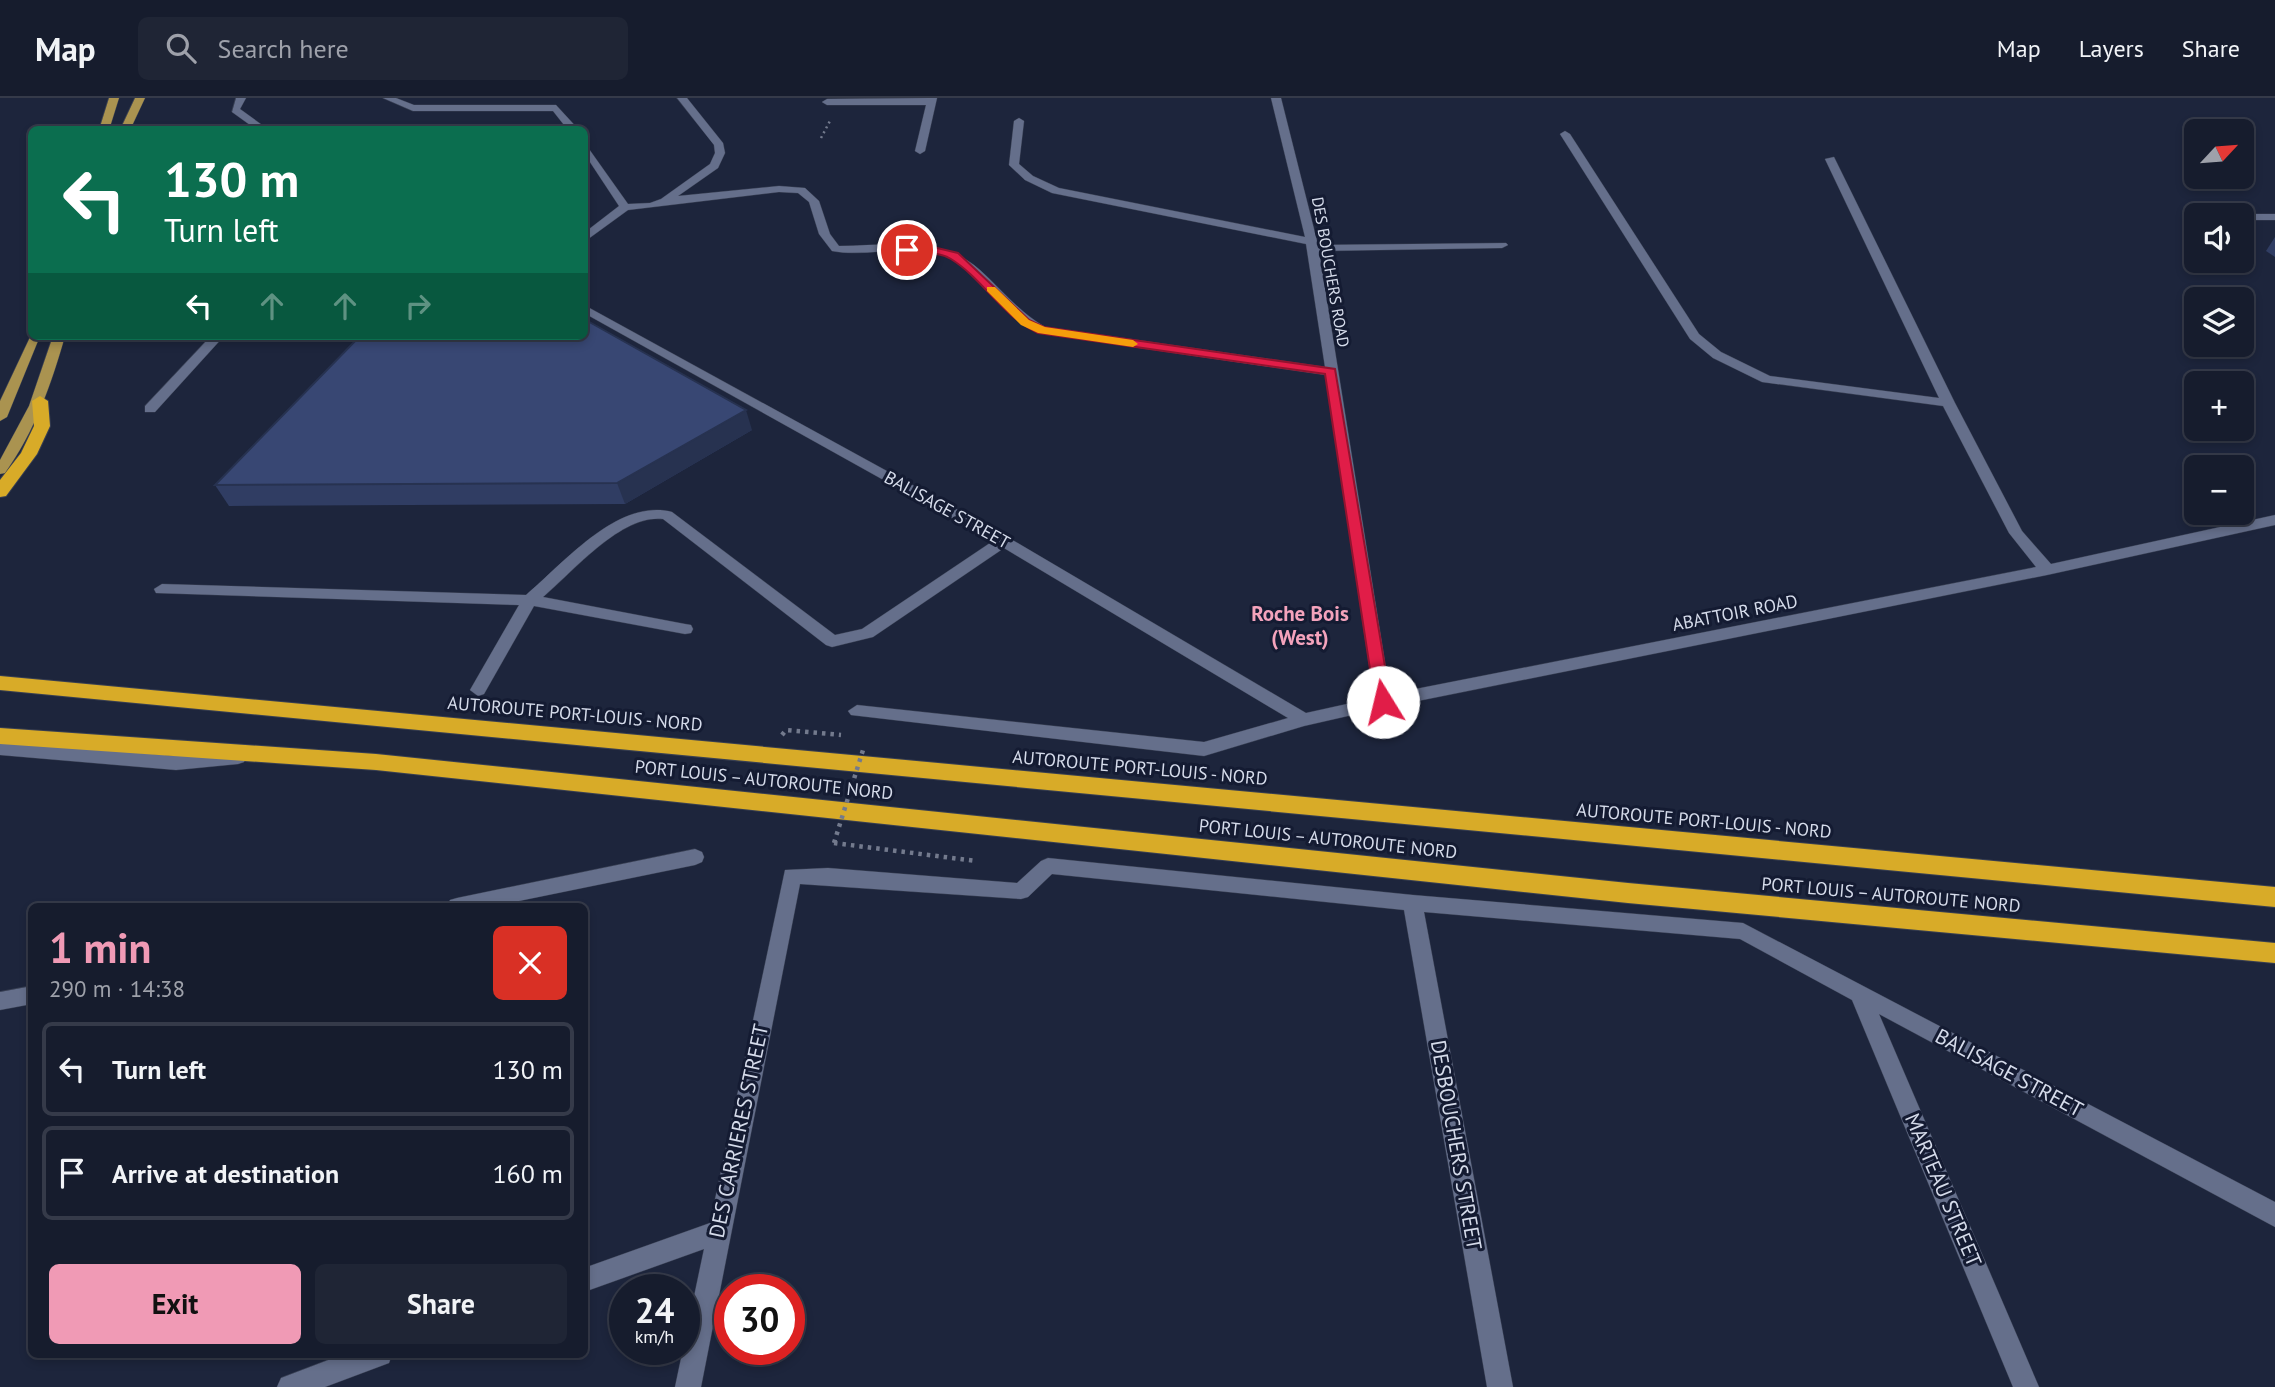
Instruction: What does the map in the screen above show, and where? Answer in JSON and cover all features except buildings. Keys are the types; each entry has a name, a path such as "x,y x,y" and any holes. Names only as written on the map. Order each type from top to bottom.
{"highway":[{"path":"0,492 29,454 42,426 40,401"},
{"path":"0,669 245,706"},
{"name":"AUTOROUTE PORT-LOUIS - NORD","path":"0,683 2275,898"},
{"path":"0,736 266,754"},
{"name":"PORT LOUIS – AUTOROUTE NORD","path":"266,754 376,762 1628,894 2275,953"}],"main road":[{"path":"105,126 114,98"},
{"path":"126,126 140,98"},
{"path":"0,417 32,340"},
{"path":"0,470 10,458 40,401 58,340"}],"street":[{"path":"241,98 235,110 258,126"},
{"path":"388,98 413,108 556,108 571,126"},
{"path":"665,201 714,166 720,153 719,145 682,98"},
{"name":"DES BOUCHERS ROAD","path":"1276,98 1312,245 1383,702"},
{"path":"827,102 932,100 920,151"},
{"path":"1019,121 1014,165 1029,178 1056,191 1312,245 1502,246"},
{"path":"1565,134 1694,336 1717,355 1767,379 1948,403"},
{"path":"588,151 625,207"},
{"path":"1830,159 1948,403 2016,533 2047,570"},
{"path":"588,236 625,207 779,189 801,190 814,201 825,234 836,249 933,250 954,256 1025,322 1042,330 1331,372"},
{"path":"2254,217 2275,217"},
{"name":"BALISAGE STREET","path":"588,311 1004,541 1304,720"},
{"path":"150,409 214,340"},
{"path":"478,690 530,600 618,524 649,513 667,515 832,641 867,633 1004,541"},
{"name":"ABATTOIR ROAD","path":"857,711 1204,749 1304,720 1383,702 2047,570 2275,520"},
{"path":"162,589 530,600 685,629"},
{"path":"0,748 176,763 266,754"},
{"path":"472,903 695,857"},
{"name":"DES CARRIERES STREET","path":"688,1387 792,876 828,876 1021,891 1048,866 1413,903"},
{"name":"BALISAGE STREET","path":"1413,903 1743,931 2275,1215"},
{"name":"DESBOUCHERS STREET","path":"1413,903 1500,1387"},
{"name":"MARTEAU STREET","path":"1860,993 2026,1387"},
{"path":"0,1002 28,996"},
{"path":"588,1279 718,1231"},
{"path":"290,1387 369,1358"}],"path":[{"path":"834,843 863,750"}],"slow traffic":[{"path":"991,289 1025,322 1042,330 1133,344"}],"district":[{"name":"Roche Bois (West)","path":"1300,626"}],"route":[{"path":"907,250 933,250 954,256 1025,322 1042,330 1331,372 1383,702"}]}
